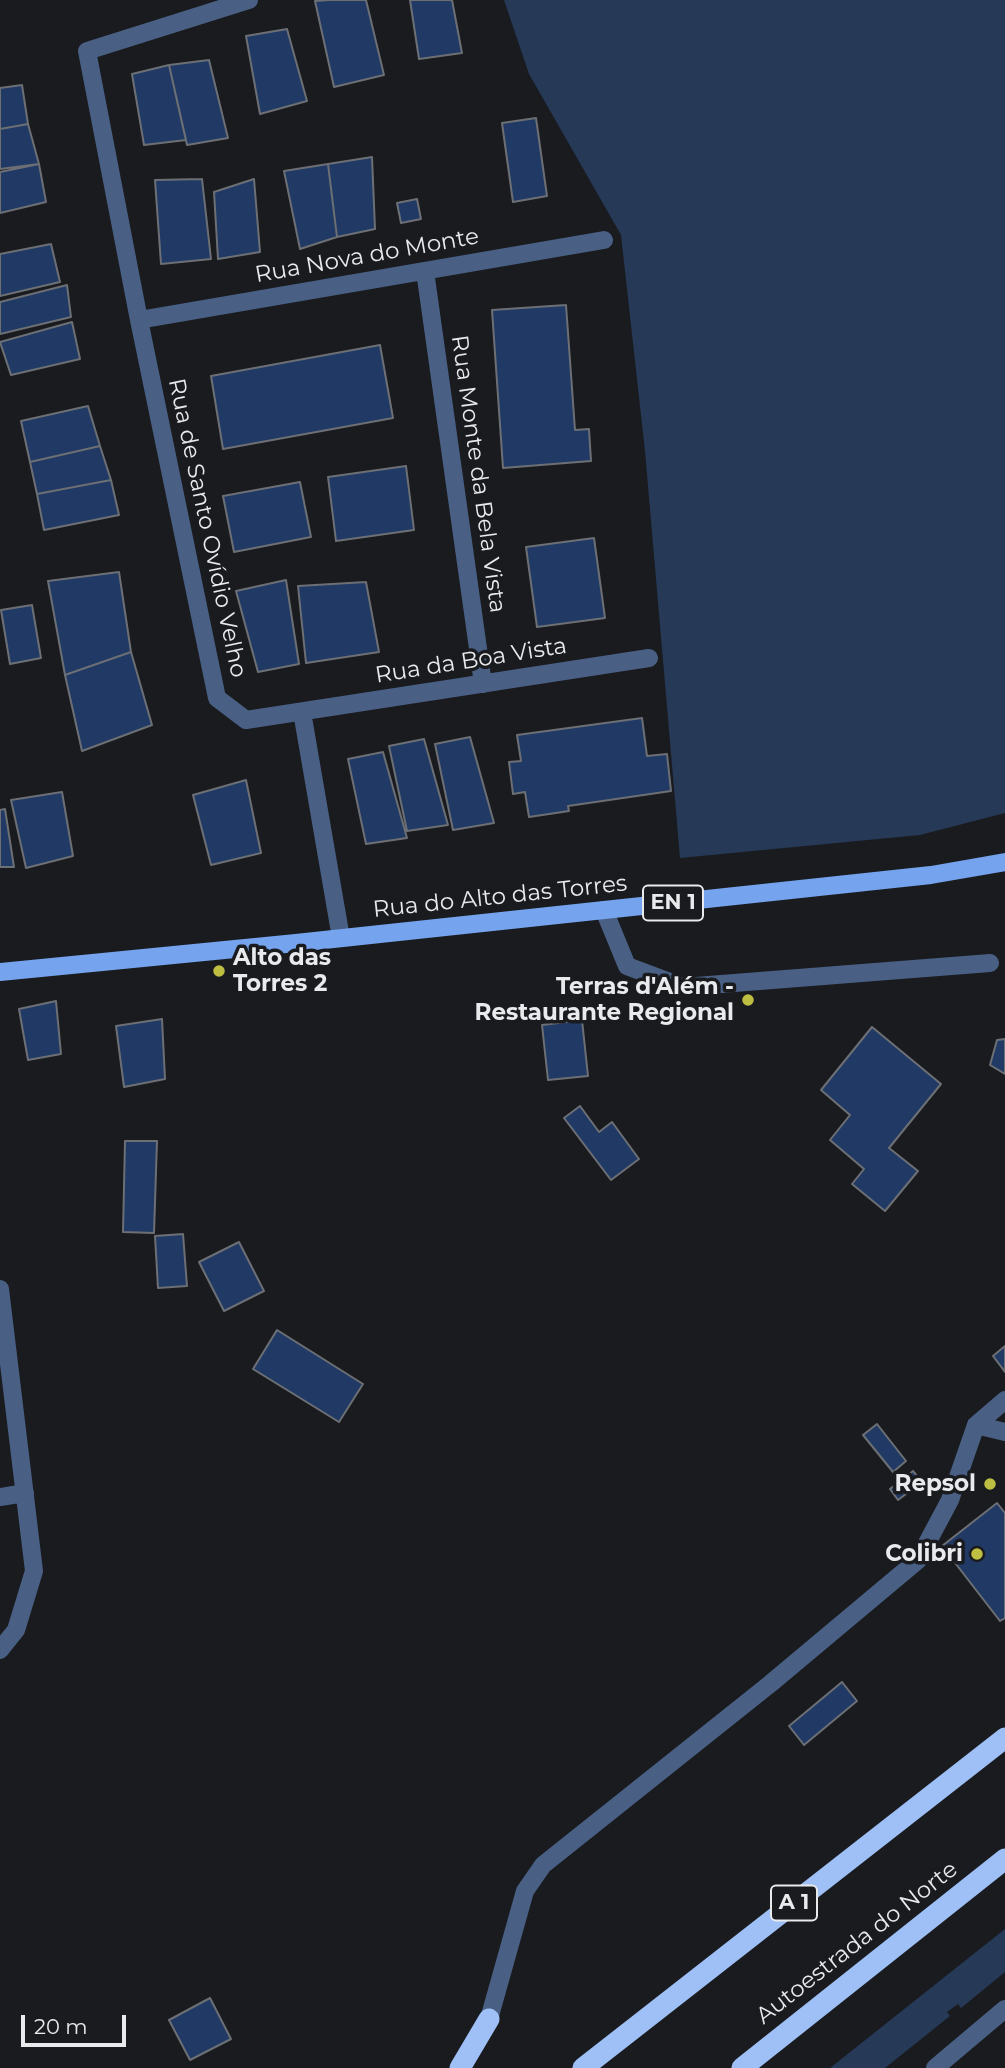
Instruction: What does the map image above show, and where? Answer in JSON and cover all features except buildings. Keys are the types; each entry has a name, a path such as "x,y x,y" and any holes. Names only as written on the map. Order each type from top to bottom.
{"highway":[{"name":"A 1","path":"583,2068 1005,1738"},
{"name":"Autoestrada do Norte","path":"742,2068 1005,1859"},
{"path":"460,2068 489,2019"}],"main road":[{"name":"Rua do Alto das Torres","path":"0,972 931,875 1005,862"}],"street":[{"name":"Rua de Santo Ovídio Velho","path":"250,0 87,51 217,698 246,720 302,712"},
{"name":"Rua Nova do Monte","path":"139,320 604,240"},
{"name":"Rua Monte da Bela Vista","path":"425,271 483,684"},
{"name":"Rua da Boa Vista","path":"302,712 649,658"},
{"path":"302,712 341,938"},
{"path":"604,910 627,966 683,987 990,963"},
{"path":"0,1289 34,1571 16,1630 0,1650"},
{"path":"489,2019 525,1891 543,1865 770,1684 918,1560 950,1500 976,1425 1005,1400"},
{"path":"976,1425 1005,1432"},
{"path":"0,1497 24,1493"},
{"path":"939,2066 1005,2009"}],"shaded area":[{"path":"504,0 1005,0 1005,813 920,835 680,858 645,451 621,235 529,74"},
{"path":"1005,1929 1005,1972 961,2008 958,2004 947,2012 950,2016 885,2068 830,2068"}],"place":[{"name":"Alto das Torres 2","path":"219,971"},
{"name":"Terras d'Além - Restaurante Regional","path":"748,1000"},
{"name":"Repsol","path":"990,1484"},
{"name":"Colibri","path":"977,1554"}]}
